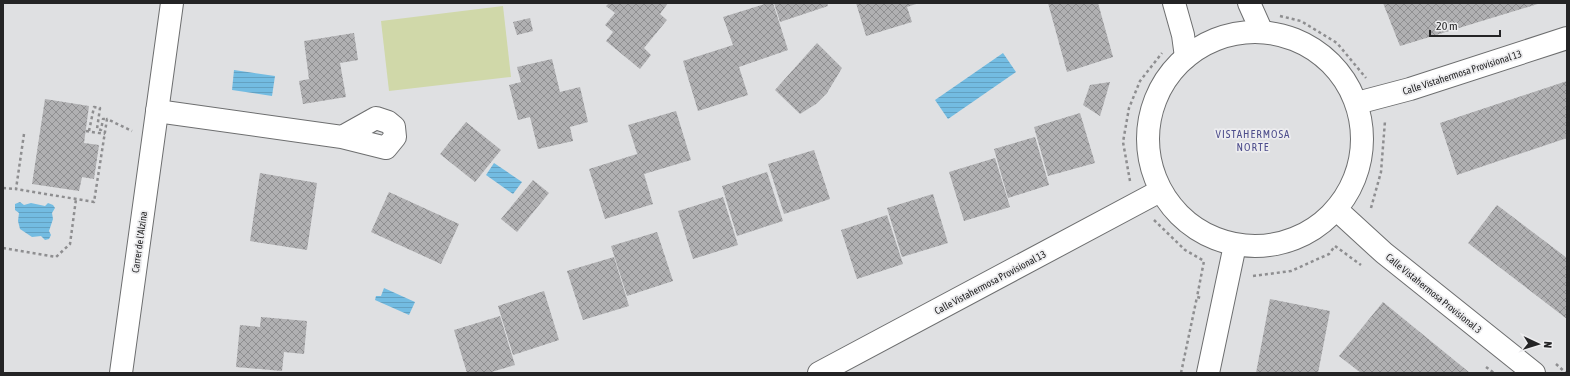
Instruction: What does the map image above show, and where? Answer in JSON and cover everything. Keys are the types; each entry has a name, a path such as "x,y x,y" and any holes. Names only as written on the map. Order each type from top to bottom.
{"street":[{"name":"Carrer de l'Alzina","path":"121,373 172,3"},
{"path":"1174,3 1183,35 1186,57"},
{"path":"1249,3 1267,23 1320,53 1342,75 1357,103 1362,131 1361,159 1352,186 1337,210 1316,229 1291,241 1263,247 1235,245 1205,235 1179,216 1160,191 1150,163 1148,134 1154,105 1166,79 1186,57 1203,45 1222,37 1267,23"},
{"name":"Calle Vistahermosa Provisional 13","path":"1357,103 1410,89 1567,38"},
{"path":"157,111 342,137"},
{"name":"Calle Vistahermosa Provisional 13","path":"819,373 1160,191"},
{"name":"Calle Vistahermosa Provisional 3","path":"1337,210 1384,253 1534,373"},
{"path":"1208,373 1235,245"}],"path":[{"path":"1267,23 1300,21 1337,43 1368,80"},
{"path":"1132,189 1123,142 1129,108 1140,80 1164,51"},
{"path":"105,134 87,131 94,107 100,108 97,130 101,130 103,118 129,130 154,134"},
{"path":"1375,212 1370,207 1381,172 1385,121 1391,118"},
{"path":"3,188 16,188 94,202 107,119"},
{"path":"16,188 24,134"},
{"path":"3,248 56,256 70,244 76,198"},
{"path":"1150,216 1185,250 1204,261 1181,373"},
{"path":"1251,282 1253,275 1291,271 1329,254 1335,246 1357,263 1369,270 1384,253"},
{"path":"1197,297 1223,302"}],"green space":[{"path":"503,6 511,77 389,91 381,21"}],"water":[{"path":"1003,53 1016,72 948,119 935,100"},
{"path":"234,70 275,76 272,96 232,90"},
{"path":"494,163 522,182 513,194 486,175"},
{"path":"20,202 24,205 31,203 45,206 48,203 53,205 55,208 52,213 53,219 49,231 51,235 49,239 45,240 41,236 32,237 20,229 18,221 19,213 15,210 15,204"},
{"path":"384,288 415,302 409,315 375,300 376,296 381,296"}],"building":[{"path":"609,3 668,3 660,14 667,20 644,48 651,55 640,69 606,41 613,32 605,25 615,13 606,6"},
{"path":"768,3 773,3 788,50 739,67 748,95 698,111 683,61 733,45 723,17"},
{"path":"774,3 827,3 828,6 780,22"},
{"path":"856,3 919,3 907,7 912,22 866,36"},
{"path":"1048,3 1098,3 1113,57 1067,72"},
{"path":"1383,3 1541,3 1400,46"},
{"path":"530,18 533,31 517,35 513,22"},
{"path":"354,33 358,60 340,63 346,97 303,104 299,81 309,79 304,41"},
{"path":"817,43 842,68 827,93 816,104 800,114 775,90"},
{"path":"552,59 560,92 580,87 588,122 570,127 573,141 538,149 530,117 518,120 509,85 521,82 517,67"},
{"path":"1567,81 1567,138 1457,175 1440,123"},
{"path":"1110,82 1100,116 1083,105 1090,85"},
{"path":"45,99 89,106 84,143 99,145 94,179 82,177 79,191 32,184"},
{"path":"676,111 691,160 644,174 653,204 605,219 589,169 637,154 642,169 628,125"},
{"path":"1080,113 1095,163 1048,176 1034,127"},
{"path":"466,122 501,150 475,182 440,154"},
{"path":"1035,137 1049,185 1008,198 994,149"},
{"path":"814,150 830,199 784,214 768,164"},
{"path":"995,158 1010,207 964,221 949,172"},
{"path":"767,172 783,221 737,236 722,186"},
{"path":"260,173 317,183 307,250 250,241"},
{"path":"533,180 549,193 517,232 501,219"},
{"path":"389,192 459,224 441,264 371,232"},
{"path":"933,194 948,243 902,257 887,208"},
{"path":"723,197 738,245 693,259 678,211"},
{"path":"1497,205 1567,258 1567,319 1468,243"},
{"path":"887,215 903,264 857,279 841,230"},
{"path":"657,232 673,281 627,296 611,246"},
{"path":"614,257 629,306 583,320 567,271"},
{"path":"544,291 559,340 513,355 498,306"},
{"path":"1270,299 1330,311 1318,373 1256,373"},
{"path":"1383,302 1470,373 1361,373 1339,356"},
{"path":"500,316 515,365 488,373 467,373 454,330"},
{"path":"261,317 307,321 304,354 284,352 282,371 236,367 240,325 260,327"}],"district":[{"name":"VISTAHERMOSA NORTE","path":"1253,140"}]}
